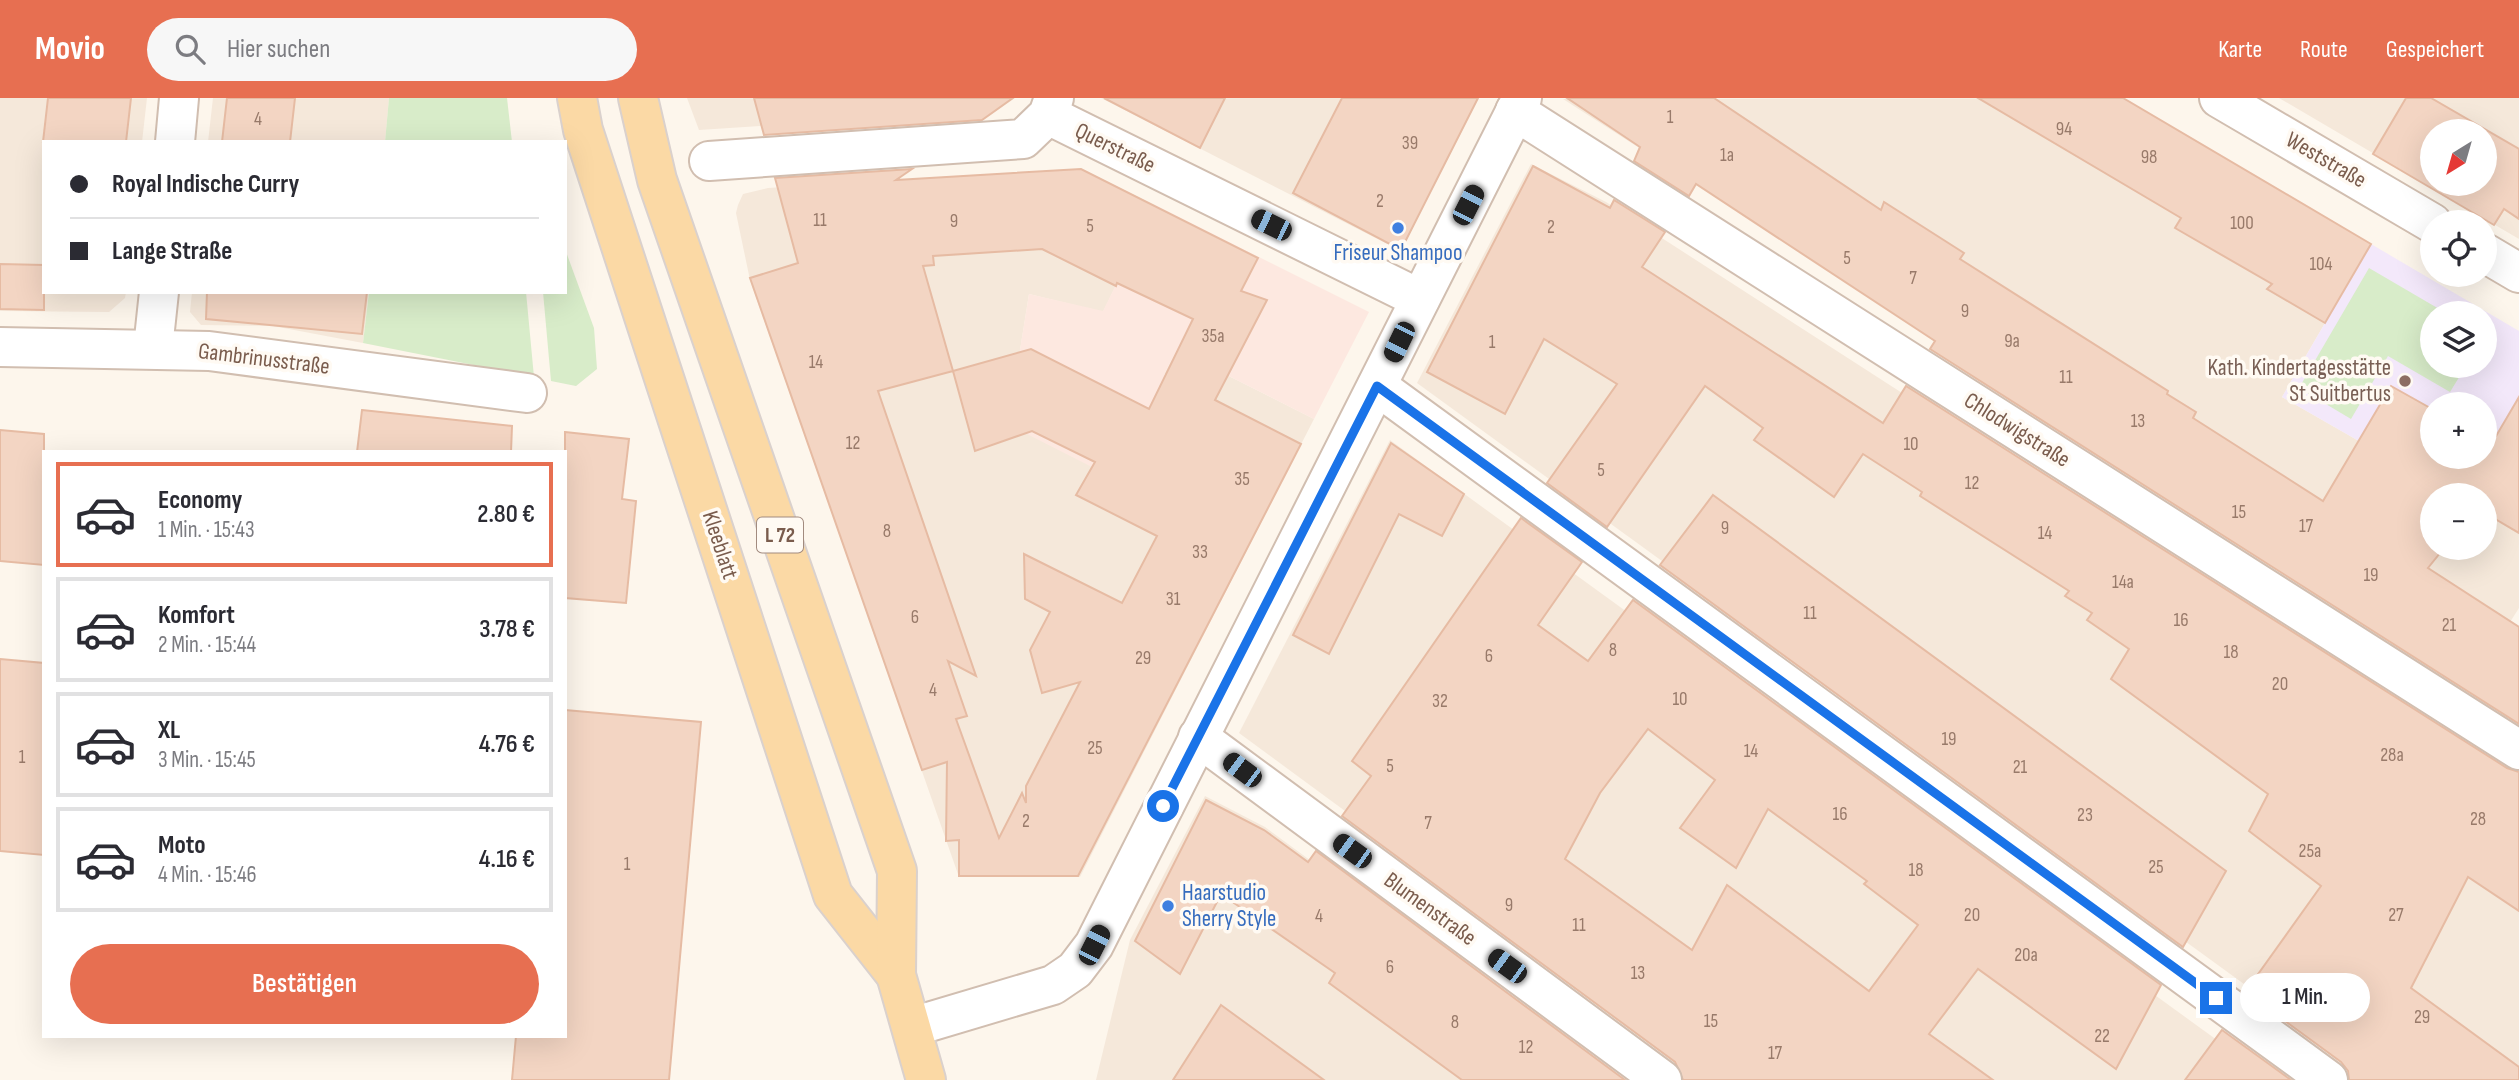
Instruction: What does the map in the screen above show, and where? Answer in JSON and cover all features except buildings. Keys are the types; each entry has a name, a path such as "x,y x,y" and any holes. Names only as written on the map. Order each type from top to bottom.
{"main road":[{"name":"Kleeblatt","path":"577,98 583,131 833,895 896,975"},
{"name":"Kleeblatt","path":"638,98 657,180 897,871 896,975 926,1080"}],"street":[{"path":"174,140 179,98"},
{"name":"Weststraße","path":"2219,98 2420,216"},
{"path":"912,1027 1053,985 1074,970 1094,945 1518,104"},
{"name":"Chlodwigstraße","path":"1518,104 2519,750"},
{"name":"Querstraße","path":"709,161 1023,139 1051,106 1420,299"},
{"path":"2497,260 2519,273"},
{"path":"153,348 159,294"},
{"name":"Gambrinusstraße","path":"0,347 209,351 527,393"},
{"path":"1377,386 2328,1080"},
{"name":"Blumenstraße","path":"1198,737 1662,1080"}],"shaded area":[{"path":"0,98 147,98 142,140 42,140 42,294 126,294 125,298 109,312 0,311"},
{"path":"213,98 389,98 385,140 208,140"},
{"path":"687,98 1012,98 997,110 699,130"},
{"path":"1101,98 1479,98 1401,251"},
{"path":"2122,98 2371,244 2282,397 2432,483 2420,483 2420,560 2497,560 2497,521 2519,533 2519,608 2471,683 1563,99"},
{"path":"2279,98 2519,98 2519,239 2497,226 2497,210 2470,210 2446,196 2497,196 2497,119 2420,119 2420,181"},
{"path":"1531,164 1606,202 2519,791 2519,1080 2376,1080 1417,383"},
{"path":"1082,169 1155,205 1103,312 1029,294 1018,363 1205,396 1164,374 1177,350 1314,419 1080,877 959,877 750,280 736,213 743,194 768,188"},
{"path":"1155,205 1369,312 1314,419 1177,350 1164,375 1205,397 1153,498 1013,427 1005,356 1018,362 1029,294 1103,311"},
{"name":"Kath. Kindertagesstätte St Suitbertus","path":"2371,244 2420,273 2420,287 2444,287 2468,301 2420,301 2420,378 2497,378 2497,318 2519,331 2519,533 2497,521 2497,483 2432,483 2282,397"},
{"path":"192,294 369,294 363,343 273,326 201,325 190,312"},
{"path":"1390,440 2272,1080 1711,1080 1239,733"},
{"path":"1205,796 1265,827 1609,1080 1096,1080 1130,940"}],"green space":[{"path":"389,98 507,98 512,140 385,140"},
{"path":"567,254 594,328 597,369 576,386 551,381 543,294 567,294"},
{"path":"2369,268 2425,301 2420,301 2420,375 2388,356 2351,419 2299,388"},
{"path":"369,294 526,294 534,377 363,343"},
{"path":"2426,378 2459,378 2450,392"}],"place":[{"name":"Friseur Shampoo","path":"1398,228"},
{"name":"Kath. Kindertagesstätte St Suitbertus","path":"2405,381"},
{"name":"Haarstudio Sherry Style","path":"1168,906"}],"route":[{"path":"1163,806 1377,386 2216,998"}]}
